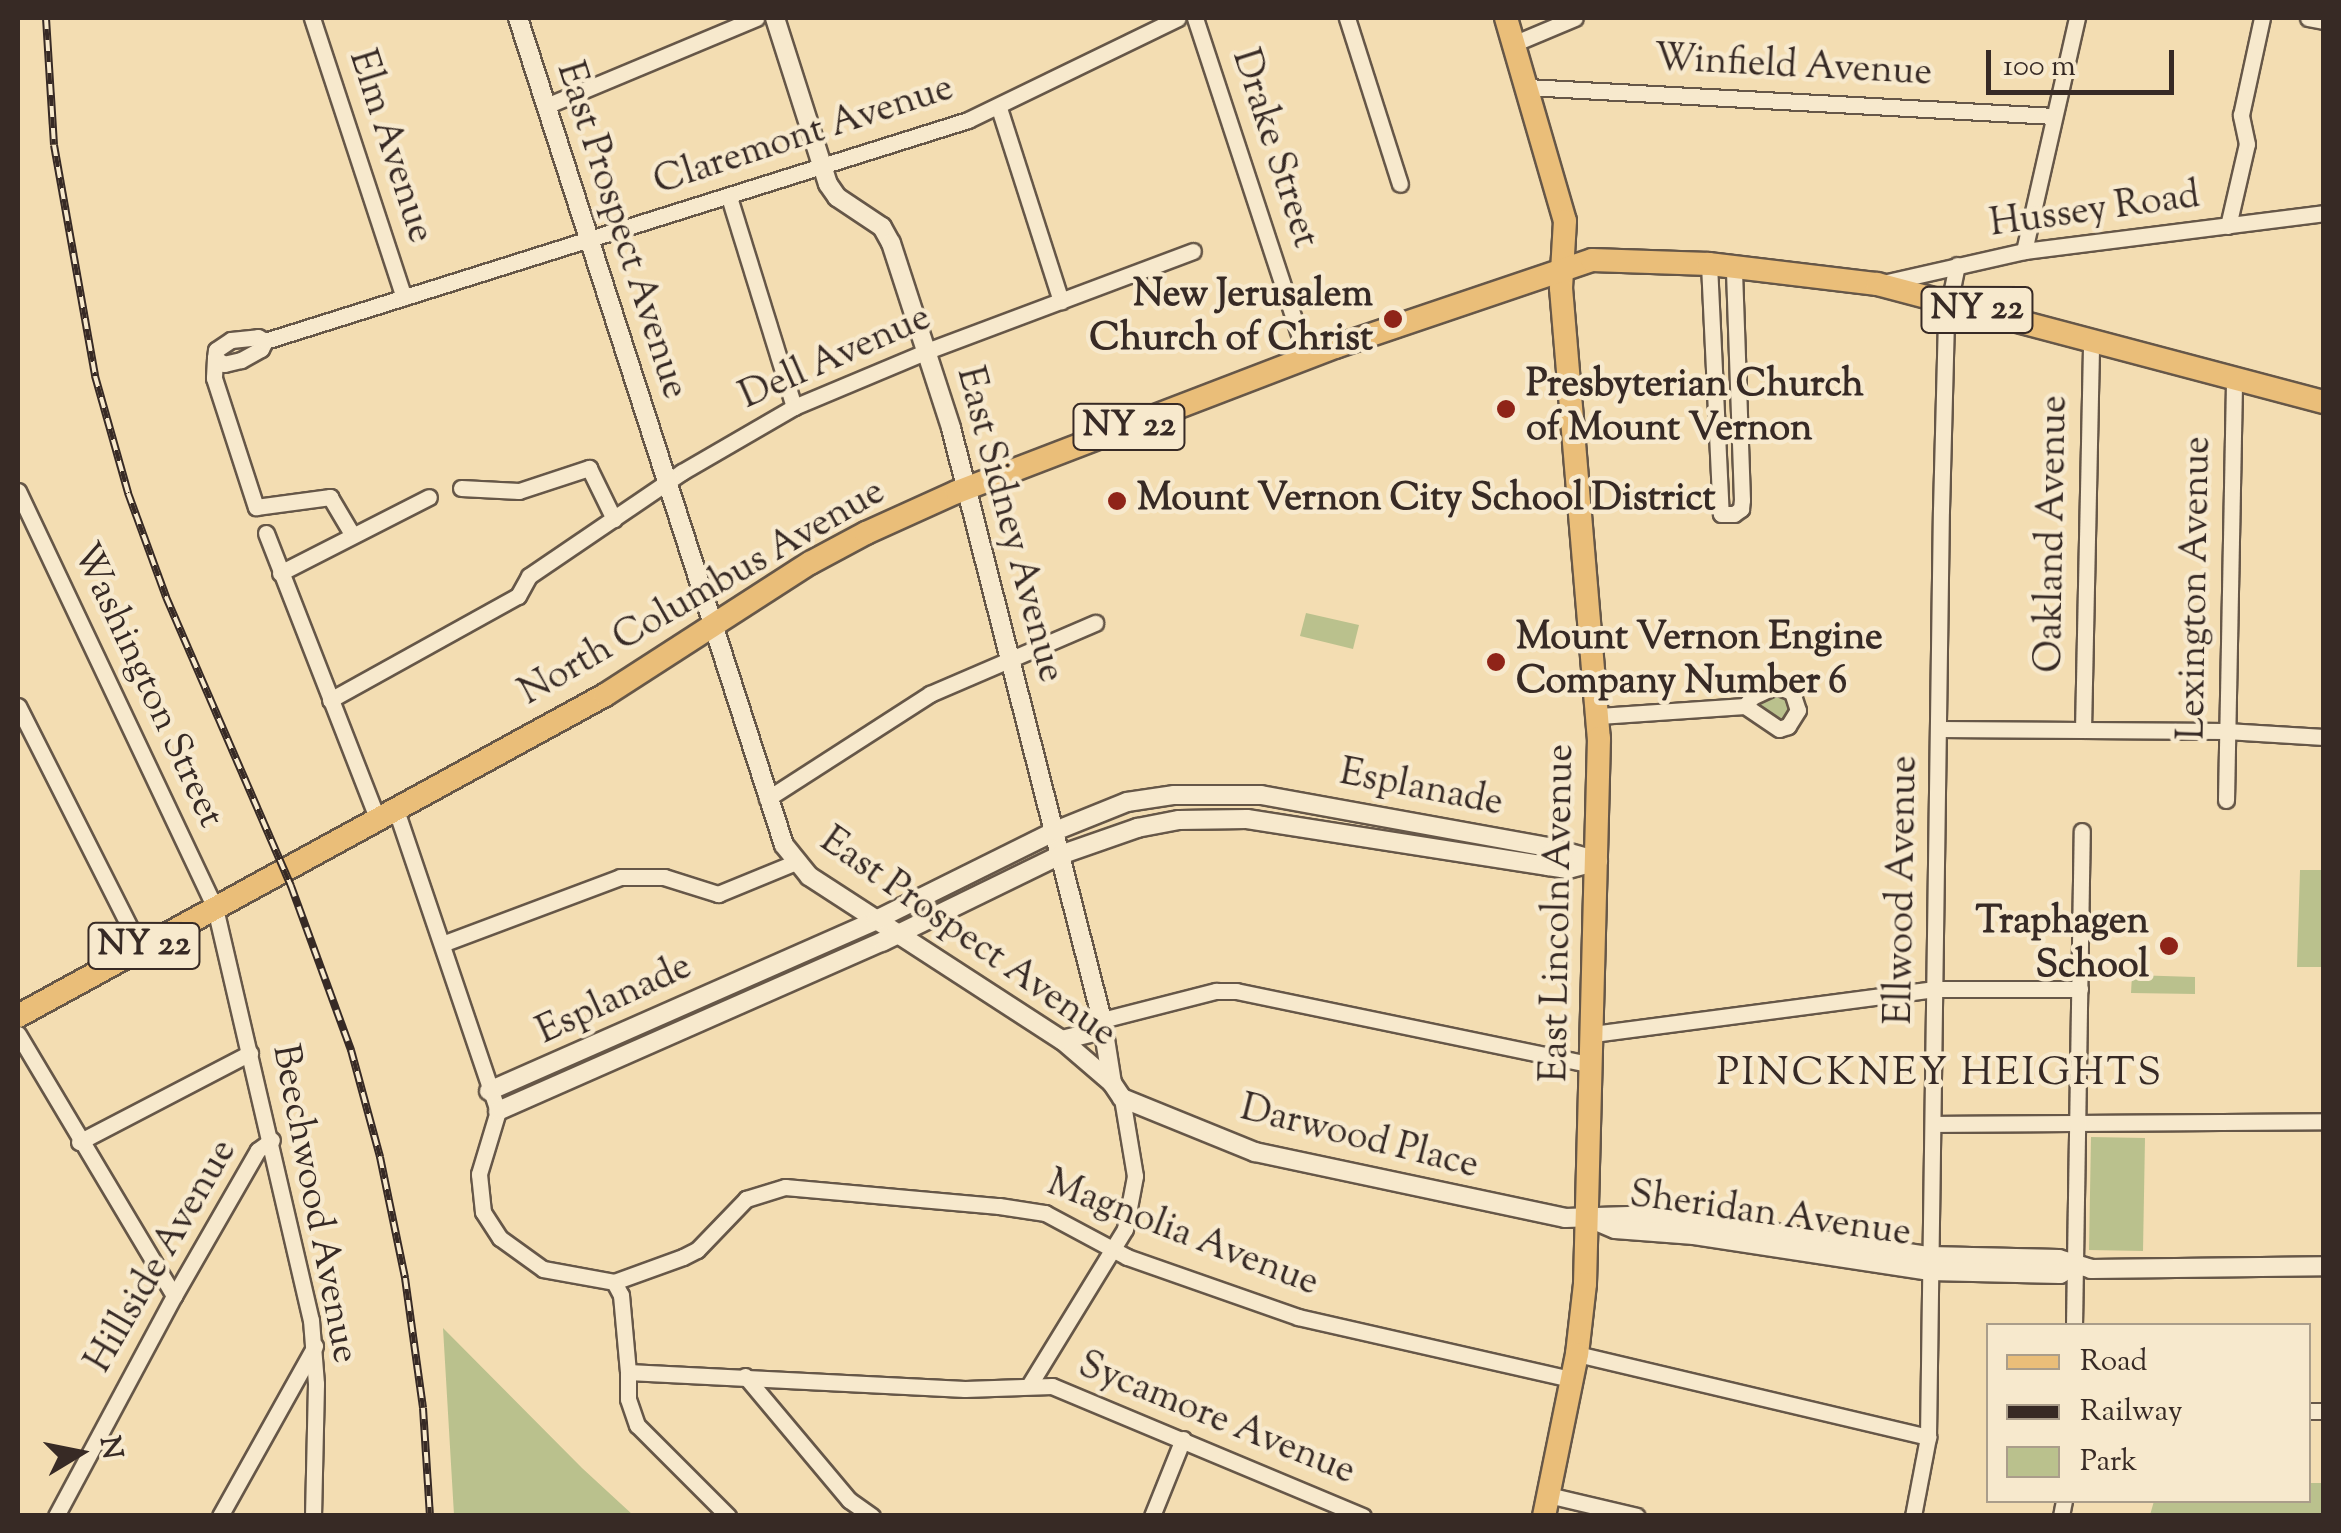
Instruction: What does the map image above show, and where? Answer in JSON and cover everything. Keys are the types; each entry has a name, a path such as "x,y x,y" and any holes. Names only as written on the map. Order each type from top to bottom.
{"main road":[{"name":"East Lincoln Avenue","path":"1506,18 1565,221 1561,288 1598,716 1588,1218 1577,1354 1546,1506"},
{"name":"North Columbus Avenue","path":"215,908 636,678 840,546 969,488 1307,358 1592,260 1709,264 1876,284 2324,402"},
{"name":"NY 22","path":"19,1015 215,908"}],"street":[{"name":"Elm Avenue","path":"312,18 404,297"},
{"name":"East Prospect Avenue","path":"518,18 767,799 796,862 876,920 1062,1040 1117,1090 1135,1176 1125,1229 1030,1384"},
{"path":"546,106 756,18"},
{"name":"East Sidney Avenue","path":"775,18 821,166 837,198 882,226 927,351 969,488 1117,1090"},
{"name":"Claremont Avenue","path":"352,534 330,497 256,508 214,378 216,350 231,340 265,340 729,197 998,108 1178,18"},
{"name":"Drake Street","path":"1195,18 1307,358"},
{"path":"1347,18 1400,184"},
{"path":"1513,44 1575,18"},
{"path":"2024,251 2077,18"},
{"path":"2228,226 2247,144 2241,114 2262,18"},
{"path":"2308,18 2324,21"},
{"name":"Winfield Avenue","path":"1527,87 2054,116"},
{"path":"998,108 1061,301"},
{"path":"729,197 794,407"},
{"name":"Hussey Road","path":"1876,284 2024,251 2324,213"},
{"name":"Dell Avenue","path":"330,700 518,596 529,576 666,482 794,407 927,351 1193,251"},
{"path":"1709,264 1728,514 1741,509 1742,500 1734,267"},
{"name":"Ellwood Avenue","path":"1913,1516 1928,1437 1933,989 1949,302 1957,265"},
{"name":"Oakland Avenue","path":"2082,730 2092,340"},
{"name":"Lexington Avenue","path":"2226,800 2234,378"},
{"path":"460,488 519,491 588,468 614,520"},
{"name":"Washington Street","path":"18,492 215,908"},
{"path":"280,574 430,497"},
{"path":"266,533 330,700 387,814 442,944 498,1111 478,1191 483,1212 500,1238 544,1269 614,1282 621,1295 628,1399 638,1424 728,1516"},
{"path":"767,799 887,719 1010,656 1095,622"},
{"path":"18,706 140,948"},
{"path":"1598,716 1744,706"},
{"path":"1939,729 2226,731 2324,737"},
{"name":"Esplanade","path":"489,1091 876,920 1055,830 1127,802 1230,793 1327,805 1548,847 1598,861"},
{"name":"Esplanade","path":"498,1111 529,1101 897,934 1060,855 1137,828 1180,820 1248,819 1558,868 1598,861"},
{"path":"2074,1323 2082,832"},
{"path":"442,944 620,878 664,878 718,894 796,862"},
{"name":"Beechwood Avenue","path":"215,908 272,1140 315,1346 312,1516"},
{"path":"1593,1034 1933,989 2080,989"},
{"path":"1062,1040 1093,1032 1102,1020 1216,991 1236,991 1592,1065"},
{"path":"19,1015 79,1142 174,1296"},
{"path":"79,1142 250,1052"},
{"name":"Darwood Place","path":"1117,1090 1255,1152 1471,1200 1588,1218"},
{"path":"1933,1124 2324,1120"},
{"name":"Hillside Avenue","path":"56,1516 174,1296 258,1150 272,1140"},
{"name":"Magnolia Avenue","path":"614,1282 683,1258 746,1199 785,1186 1046,1213 1113,1250 1298,1317 1572,1378"},
{"name":"Sheridan Avenue","path":"1588,1218 1613,1213 1660,1214 1929,1264 2058,1258 2074,1266 2324,1266"},
{"path":"220,1516 315,1346"},
{"path":"1577,1354 1928,1437"},
{"name":"Sycamore Avenue","path":"628,1372 965,1389 1052,1386 1363,1516"},
{"path":"744,1376 849,1500 872,1516"},
{"path":"1152,1516 1183,1439"},
{"path":"1546,1506 1637,1516"}],"green space":[{"path":"1306,613 1359,625 1353,649 1300,636"},
{"path":"1775,693 1784,694 1792,706 1788,718 1778,722 1756,706"},
{"path":"2300,870 2323,870 2323,967 2297,967"},
{"path":"2132,975 2195,977 2195,994 2131,993"},
{"path":"2091,1137 2145,1138 2143,1251 2089,1250"},
{"path":"443,1328 582,1468 633,1515 454,1515"},
{"path":"2311,1483 2323,1483 2323,1515 2150,1515 2153,1503 2311,1503"}],"railway":[{"path":"46,18 54,145 95,376 128,493 166,597 291,886 351,1050 380,1157 405,1278 423,1408 430,1516"}],"place":[{"name":"New Jerusalem Church of Christ","path":"1393,319"},
{"name":"Presbyterian Church of Mount Vernon","path":"1506,409"},
{"name":"Mount Vernon City School District","path":"1117,501"},
{"name":"Mount Vernon Engine Company Number 6","path":"1496,662"},
{"name":"Traphagen School","path":"2169,946"}],"district":[{"name":"PINCKNEY HEIGHTS","path":"1940,1075"}]}
